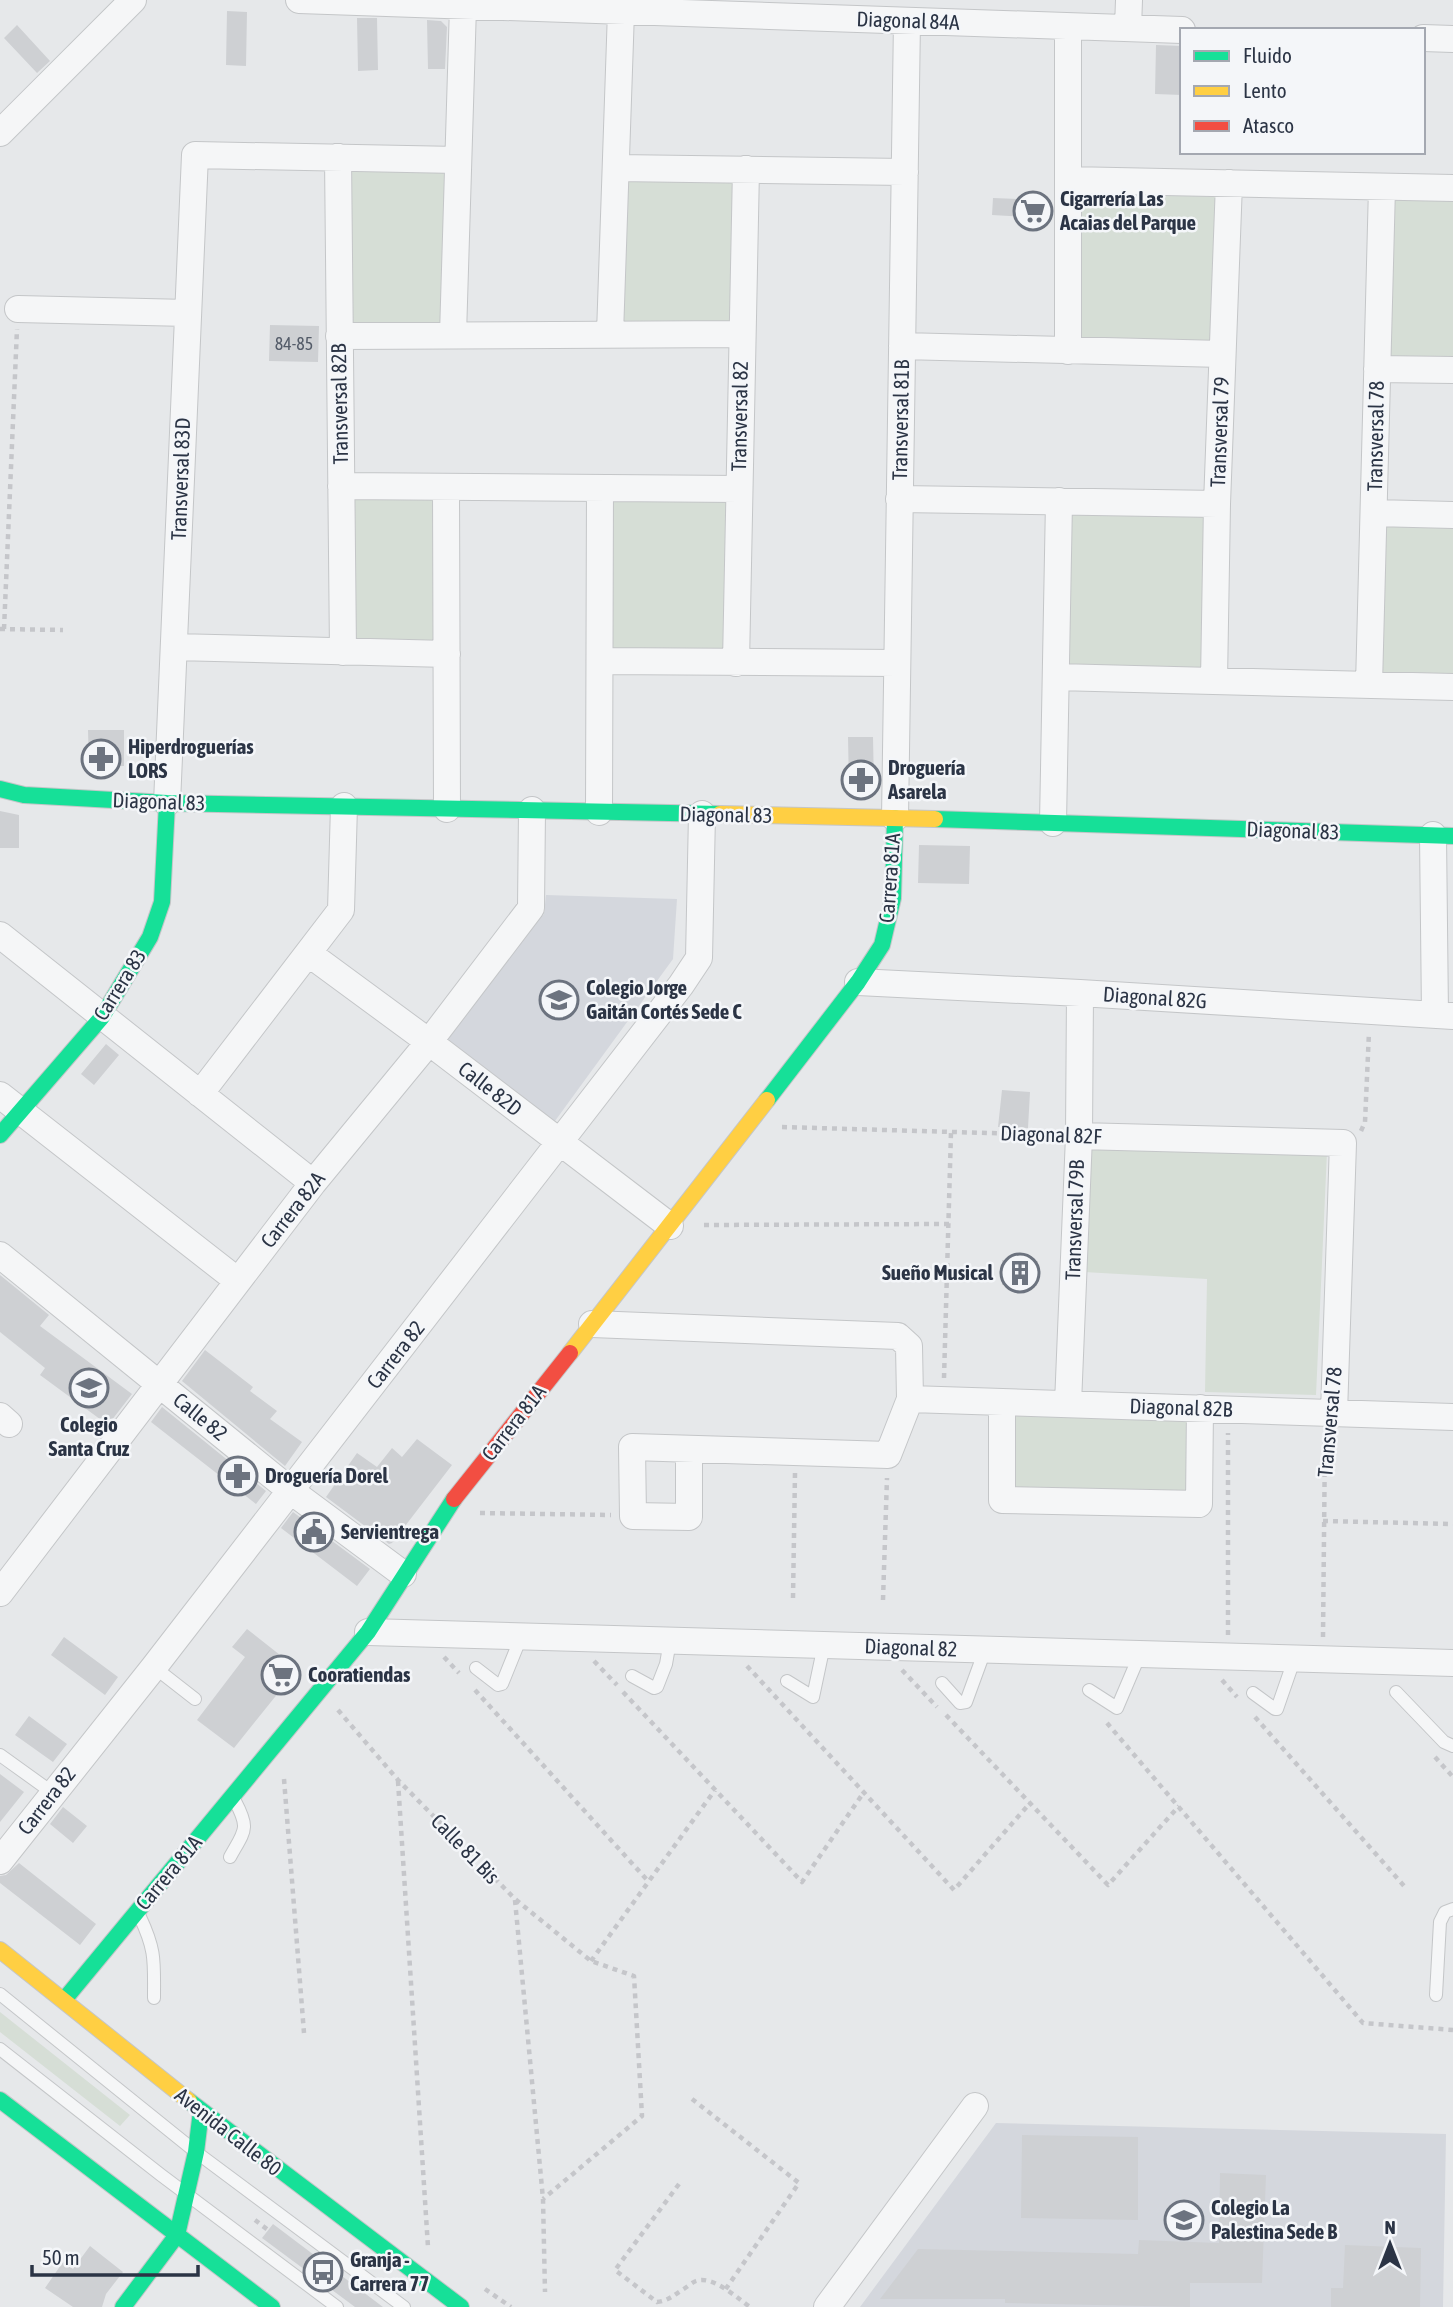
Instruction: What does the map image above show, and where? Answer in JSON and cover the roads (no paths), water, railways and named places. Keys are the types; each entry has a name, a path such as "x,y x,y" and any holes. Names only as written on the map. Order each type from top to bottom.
{"main road":[{"name":"Diagonal 83","path":"0,789 24,795 167,803 895,818 1443,835"},
{"name":"Carrera 83","path":"0,1135 10,1103 102,1017 150,937 162,902 167,803"},
{"name":"Carrera 81A","path":"64,2000 369,1632 444,1512 858,982 877,954 893,904 895,818"},
{"name":"Avenida Calle 80","path":"0,1950 201,2111 461,2307"},
{"path":"0,2100 272,2307"},
{"path":"123,2307 177,2235 188,2195 201,2111"}],"street":[{"path":"0,133 133,0"},
{"name":"Diagonal 84A","path":"299,0 637,8 796,8 907,21 1180,30"},
{"path":"1128,28 1129,0"},
{"path":"452,4 458,160 453,335"},
{"path":"610,334 617,168 637,8"},
{"name":"Transversal 81B","path":"895,818 907,21"},
{"path":"1068,26 1068,351"},
{"path":"1425,38 1453,39"},
{"name":"Transversal 83D","path":"167,803 195,155 338,157"},
{"path":"338,157 458,160"},
{"name":"Transversal 82B","path":"338,157 343,652"},
{"path":"617,168 905,172"},
{"name":"Transversal 82","path":"736,663 746,169"},
{"path":"1068,180 1453,188"},
{"name":"Transversal 79","path":"1214,681 1217,504 1229,183"},
{"name":"Transversal 78","path":"1369,685 1382,187"},
{"path":"18,309 188,313"},
{"path":"339,336 742,334"},
{"path":"902,346 1222,354"},
{"path":"1377,369 1453,370"},
{"path":"341,486 739,489"},
{"path":"446,487 447,809"},
{"path":"599,812 600,488"},
{"path":"899,499 1217,504"},
{"path":"1053,823 1059,502"},
{"path":"1374,513 1453,515"},
{"path":"174,647 447,654"},
{"path":"600,661 897,663"},
{"path":"1056,677 1453,687"},
{"path":"200,1094 341,910 344,806"},
{"name":"Carrera 82A","path":"0,1593 313,1183 429,1042 531,908 533,810"},
{"name":"Carrera 82","path":"0,1861 291,1491 699,958 702,814"},
{"path":"1443,835 1444,1016"},
{"path":"0,935 313,1183"},
{"name":"Calle 82D","path":"308,953 670,1226"},
{"name":"Diagonal 82G","path":"858,982 1444,1016"},
{"name":"Transversal 79B","path":"1068,1404 1079,1136 1080,993"},
{"path":"10,1103 238,1281"},
{"name":"Diagonal 82F","path":"1079,1136 1343,1143"},
{"name":"Transversal 78","path":"1335,1413 1343,1143"},
{"name":"Calle 82","path":"0,1255 291,1491 403,1574"},
{"path":"592,1324 898,1336 905,1339 909,1346 909,1399 888,1455 632,1447 633,1516 690,1517 689,1449"},
{"name":"Diagonal 82B","path":"909,1399 1453,1417"},
{"path":"1002,1402 1002,1500 1199,1504 1200,1408"},
{"name":"Diagonal 82","path":"369,1632 1453,1663"},
{"path":"827,2307 975,2106"}],"lane":[{"path":"477,1668 498,1685 502,1684 521,1637"},
{"path":"632,1676 654,1688 657,1687 666,1664 670,1641"},
{"path":"787,1681 813,1697 824,1645"},
{"path":"942,1683 960,1703 966,1702 985,1650"},
{"path":"1089,1690 1117,1708 1140,1654"},
{"path":"1253,1693 1277,1709 1294,1660"},
{"path":"154,1667 195,1699"},
{"path":"1396,1692 1444,1742 1453,1746"},
{"path":"0,1755 53,1793"},
{"path":"230,1857 245,1825 244,1816 233,1797"},
{"path":"1436,1995 1440,1922 1445,1912 1453,1909"},
{"path":"137,1912 152,1942 154,1998"},
{"path":"0,1994 196,2152 404,2307"},
{"path":"0,2049 337,2307"}],"place":[{"name":"Cigarrería Las Acaias del Parque","path":"1033,211"},
{"name":"Hiperdroguerías LORS","path":"101,759"},
{"name":"Droguería Asarela","path":"861,780"},
{"name":"Colegio Jorge Gaitán Cortés Sede C","path":"559,1000"},
{"name":"Sueño Musical","path":"1020,1273"},
{"name":"Colegio Santa Cruz","path":"89,1388"},
{"name":"Droguería Dorel","path":"238,1476"},
{"name":"Servientrega","path":"314,1532"},
{"name":"Cooratiendas","path":"281,1675"},
{"name":"Colegio La Palestina Sede B","path":"1184,2220"},
{"name":"Granja - Carrera 77","path":"323,2272"}]}
